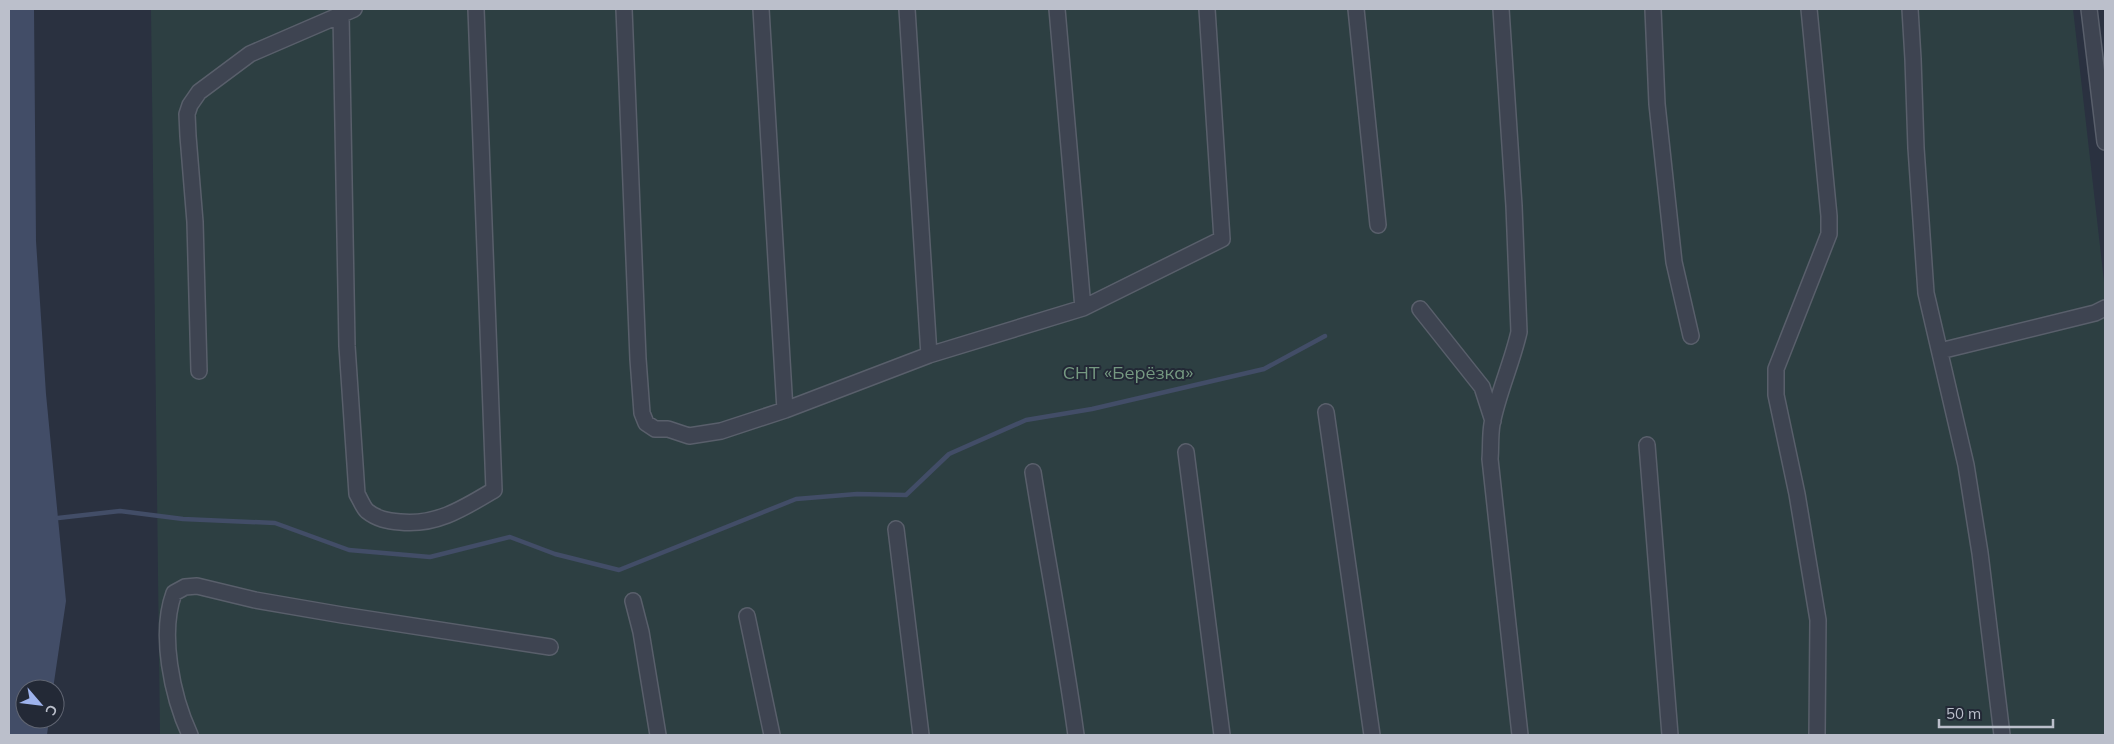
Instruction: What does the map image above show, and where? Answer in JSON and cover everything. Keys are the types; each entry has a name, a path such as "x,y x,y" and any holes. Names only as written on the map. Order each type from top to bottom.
{"lane":[{"path":"199,372 195,222 187,114 190,105 199,92 250,54 347,12 347,346 357,494 366,510 383,521 409,523 437,520 458,511 494,490 476,9"},
{"path":"624,9 638,359 642,413 646,423 655,429 668,429 689,436 720,431 785,410 929,355 1083,308 1222,239 1207,9"},
{"path":"761,9 785,410"},
{"path":"907,9 929,355"},
{"path":"1057,9 1083,308"},
{"path":"1356,9 1378,225"},
{"path":"1501,9 1514,206 1518,332 1493,421 1490,459 1520,735"},
{"path":"1653,9 1657,104 1674,262 1691,336"},
{"path":"1809,9 1829,216 1828,234 1776,369 1776,395 1797,494 1818,620 1817,735"},
{"path":"1910,9 1914,59 1916,148 1926,293 1966,465 1980,553 2002,735"},
{"path":"2089,9 2105,142"},
{"path":"1940,351 2096,313 2105,308"},
{"path":"1420,309 1482,387 1493,421"},
{"path":"1326,412 1372,735"},
{"path":"1647,446 1670,735"},
{"path":"1186,452 1222,735"},
{"path":"1033,472 1064,649 1076,735"},
{"path":"896,529 921,735"},
{"path":"190,735 173,680 168,640 169,607 174,593 185,587 197,586 255,600 550,647"},
{"path":"633,602 641,632 658,735"},
{"path":"747,616 772,735"}],"green space":[{"name":"СНТ «Берёзка»","path":"151,9 2073,9 2105,290 2105,735 160,735"}],"water":[{"path":"9,9 34,9 36,241 46,394 66,601 54,679 15,679 15,729 48,729 47,735 9,735"}],"waterway":[{"path":"58,518 120,511 183,519 275,523 349,550 430,557 510,537 555,554 619,570 796,499 857,494 906,495 949,454 1026,420 1092,409 1264,369 1325,336"}]}
